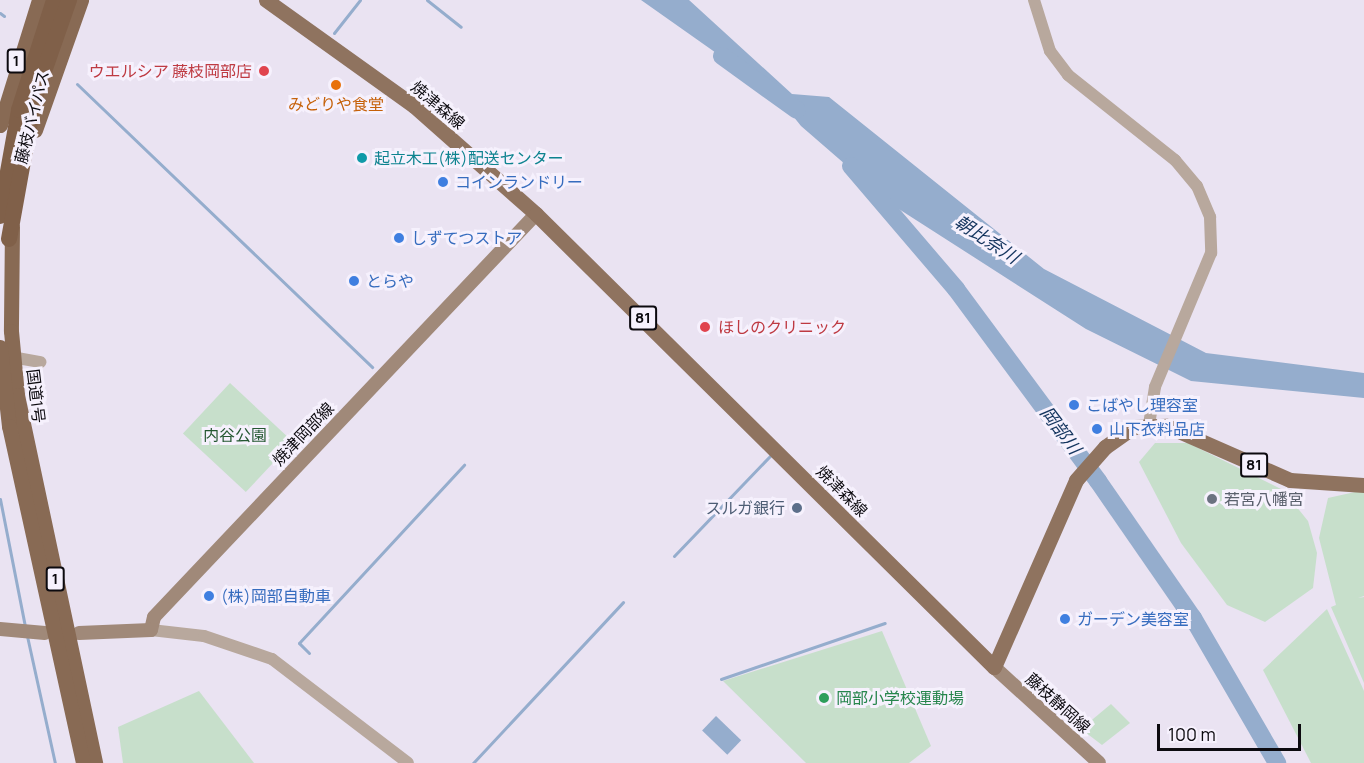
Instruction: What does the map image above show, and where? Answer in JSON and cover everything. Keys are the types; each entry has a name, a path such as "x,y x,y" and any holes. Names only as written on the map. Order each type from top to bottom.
{"highway":[{"name":"1","path":"0,125 39,0"},
{"name":"藤枝バイパス","path":"0,216 21,101 54,0"},
{"name":"藤枝バイパス","path":"9,238 34,100 69,0"},
{"name":"国道1号","path":"81,0 38,118 9,238 12,396 83,763"},
{"name":"国道1号","path":"0,347 95,763"}],"main road":[{"name":"焼津森線","path":"266,0 414,106 536,214 994,667"},
{"name":"焼津岡部線","path":"151,630 162,609 536,214"},
{"path":"994,667 1082,473 1118,436 1149,424"},
{"name":"81","path":"1149,424 1182,432 1290,480 1364,485"},
{"path":"0,629 45,633"},
{"path":"79,633 151,630"},
{"name":"藤枝静岡線","path":"994,667 1099,763"}],"street":[{"path":"1034,0 1050,51 1068,75 1175,160 1201,194 1210,217 1211,253 1190,308 1158,380 1149,424"},
{"path":"0,354 40,363"},
{"path":"151,630 204,636 272,659 408,763"}],"green space":[{"name":"内谷公園","path":"230,383 293,442 246,492 183,433"},
{"path":"1155,443 1188,443 1283,490 1308,521 1317,553 1313,588 1265,622 1227,605 1181,543 1139,462"},
{"path":"1364,490 1364,596 1358,598 1364,597 1364,683 1331,607 1336,605 1319,538 1328,498"},
{"path":"1327,609 1364,691 1364,763 1311,763 1263,670"},
{"name":"岡部小学校運動場","path":"882,631 931,746 909,763 806,763 723,681"},
{"path":"199,691 254,763 123,763 118,727"},
{"path":"1111,704 1130,723 1102,745 1081,729"}],"water":[{"path":"641,0 689,0 792,94 829,97 1044,269 1206,353 1364,373 1364,398 1191,381 1086,329 891,204 801,126 777,96"},
{"path":"716,716 741,740 727,755 702,730"}],"waterway":[{"path":"334,33 360,0"},
{"path":"427,0 461,27"},
{"path":"0,13 4,16"},
{"name":"朝比奈川","path":"722,56 797,110"},
{"path":"77,84 372,367"},
{"name":"岡部川","path":"851,166 956,289 1098,481 1193,618 1277,763"},
{"path":"674,556 771,455"},
{"path":"309,653 299,643 464,465"},
{"path":"0,499 25,626"},
{"path":"473,763 623,602"},
{"path":"721,679 885,623"},
{"path":"27,636 55,763"}],"place":[{"name":"ウエルシア 藤枝岡部店","path":"264,71"},
{"name":"みどりや食堂","path":"336,85"},
{"name":"起立木工(株)配送センター","path":"362,158"},
{"name":"コインランドリー","path":"443,182"},
{"name":"しずてつストア","path":"399,238"},
{"name":"とらや","path":"354,281"},
{"name":"ほしのクリニック","path":"705,327"},
{"name":"こばやし理容室","path":"1074,405"},
{"name":"山下衣料品店","path":"1097,429"},
{"name":"若宮八幡宮","path":"1212,499"},
{"name":"スルガ銀行","path":"797,508"},
{"name":"(株)岡部自動車","path":"209,596"},
{"name":"ガーデン美容室","path":"1065,619"},
{"name":"岡部小学校運動場","path":"824,698"}]}
